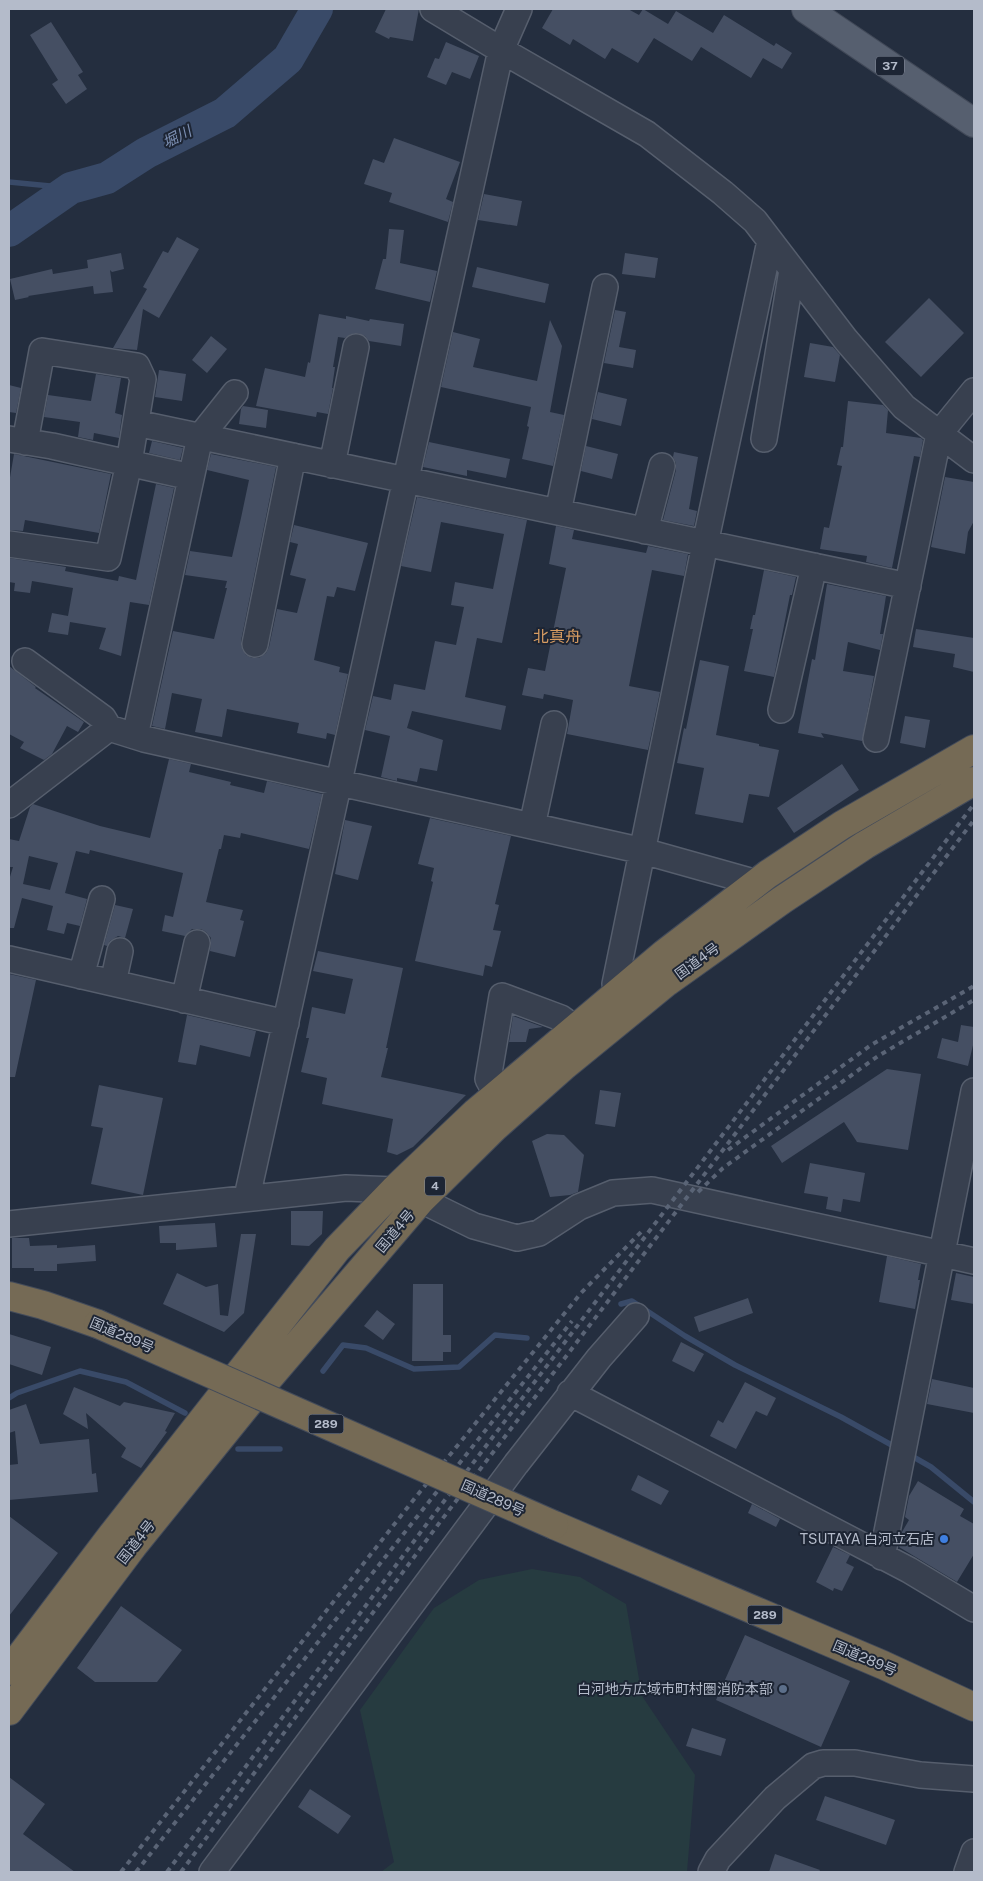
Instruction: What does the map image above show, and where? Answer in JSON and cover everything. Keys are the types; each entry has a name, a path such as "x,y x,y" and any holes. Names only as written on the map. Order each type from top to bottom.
{"highway":[{"name":"国道4号","path":"9,1671 124,1520 337,1248 394,1190 496,1095 665,953 757,883 842,824 974,749"},
{"name":"国道4号","path":"9,1710 139,1538 268,1379 421,1200 501,1122 667,982 782,900 866,845 974,781"},
{"name":"国道289号","path":"9,1296 43,1305 98,1324 554,1525 883,1665 974,1707"}],"main road":[{"name":"37","path":"806,9 974,123"}],"street":[{"path":"433,9 647,134 723,193 755,221 846,340 904,407 974,460"},
{"path":"247,1197 501,50 519,9"},
{"path":"619,992 615,984 705,544 770,241"},
{"path":"764,439 792,270"},
{"path":"558,512 605,287"},
{"path":"332,465 356,347"},
{"path":"9,544 108,558 129,463 136,423 143,379 137,366 42,351 17,440 129,463 191,477"},
{"path":"876,739 939,434 974,391"},
{"path":"135,736 200,437 235,393"},
{"path":"136,423 908,586"},
{"path":"255,644 293,456"},
{"path":"645,531 662,466"},
{"path":"781,710 814,566"},
{"path":"25,661 103,718 109,728 135,736 643,851 757,883"},
{"path":"532,826 554,724"},
{"path":"9,805 109,728"},
{"path":"81,976 102,899"},
{"path":"184,1000 197,943"},
{"path":"112,983 120,952"},
{"path":"9,959 286,1024"},
{"path":"496,1095 488,1079 502,996 561,1018 576,1029"},
{"path":"882,1556 974,1091"},
{"path":"9,1224 247,1197 346,1188 394,1190 421,1200 474,1226 517,1238 539,1233 579,1207 613,1193 652,1190 974,1261"},
{"path":"212,1872 570,1393 636,1316"},
{"path":"570,1393 882,1556 974,1609"},
{"path":"711,1872 718,1859 774,1798 813,1766 823,1763 855,1763 920,1775 974,1780"},
{"path":"967,1872 974,1852"}],"green space":[{"path":"532,1569 580,1577 626,1604 642,1696 695,1775 687,1872 381,1872 394,1862 360,1710 434,1608 479,1580"}],"building":[{"path":"386,9 419,9 413,41 390,37 389,39 375,32"},
{"path":"553,9 628,9 639,15 643,9 668,24 676,11 713,33 724,15 774,46 776,43 792,53 782,69 763,58 751,78 701,47 692,61 654,38 638,63 612,48 605,59 573,39 570,45 542,28"},
{"path":"51,22 83,72 78,75 87,89 66,104 52,84 58,80 30,35"},
{"path":"446,42 479,56 470,79 452,72 446,85 427,77 435,58 439,59"},
{"path":"394,138 460,162 446,199 453,202 448,222 389,202 392,193 364,184 373,159 384,163"},
{"path":"484,194 522,201 517,226 478,220"},
{"path":"389,229 404,230 400,263 437,271 430,302 375,289 383,259 386,259"},
{"path":"177,237 199,249 159,318 143,309 137,350 113,348 147,289 143,287 163,251 168,253"},
{"path":"121,253 124,269 112,272 110,270 113,292 94,294 93,286 28,296 15,300 10,279 52,269 53,274 88,268 87,260"},
{"path":"625,253 658,258 655,278 622,274"},
{"path":"477,267 549,284 545,303 472,287"},
{"path":"929,298 964,333 921,377 885,342"},
{"path":"615,310 626,312 619,347 636,350 633,368 604,363"},
{"path":"319,314 346,319 346,316 369,321 370,319 404,324 401,346 369,341 365,336 358,333 351,334 345,338 338,337 333,367 335,367 333,388 328,414 317,412 316,417 256,406 265,368 305,377 308,362 310,363"},
{"path":"550,320 562,346 550,412 564,415 553,466 522,459 531,407 441,387 453,332 480,339 473,367 537,381"},
{"path":"211,336 227,349 207,373 192,360"},
{"path":"810,343 833,347 840,355 835,382 804,377"},
{"path":"159,370 186,374 182,401 155,397"},
{"path":"96,374 121,378 115,413 122,415 119,438 94,433 93,440 78,437 80,422 44,417 48,395 91,401"},
{"path":"9,385 21,388 16,413 9,412"},
{"path":"598,392 627,399 621,426 592,419"},
{"path":"848,401 883,405 888,410 886,433 921,438 923,440 920,457 914,456 892,568 866,562 867,556 820,549 824,527 829,528 842,466 837,465 841,447 843,447"},
{"path":"243,406 268,410 266,428 239,424"},
{"path":"152,441 183,448 180,460 149,453"},
{"path":"429,442 510,459 506,478 467,470 467,476 423,467"},
{"path":"586,446 618,454 612,479 581,471"},
{"path":"674,452 698,457 689,509 697,511 694,526 663,520 676,470 676,463 673,457"},
{"path":"14,454 111,474 99,533 25,520 23,531 9,530 9,483"},
{"path":"211,454 276,467 241,641 242,649 246,655 252,658 259,658 266,653 277,609 297,613 306,579 290,575 298,544 290,542 294,525 368,543 355,591 337,587 334,597 327,596 314,660 340,667 339,672 348,674 335,735 327,733 326,739 297,733 299,723 227,709 222,737 195,732 202,699 172,693 165,729 152,726 173,631 214,639 227,588 225,588 227,581 185,575 190,551 232,557 241,518 249,480 207,470"},
{"path":"945,477 974,482 974,521 968,532 965,554 931,547"},
{"path":"156,484 174,488 149,605 130,602 121,656 99,649 106,628 70,622 68,635 48,632 52,613 68,616 73,588 32,581 30,593 14,591 15,583 9,582 9,558 66,567 65,571 118,581 119,576 136,580"},
{"path":"417,497 527,520 502,643 477,638 465,697 506,706 501,730 412,711 407,728 443,740 437,771 420,768 417,782 397,778 397,781 381,777 390,736 365,730 373,696 391,700 394,684 425,690 435,641 456,645 464,607 451,605 455,582 493,589 504,534 441,522 431,572 401,566"},
{"path":"556,526 574,530 572,539 646,553 648,546 688,554 684,576 652,570 629,686 660,692 648,750 567,734 573,700 544,694 543,699 522,695 528,668 545,671 566,568 549,564"},
{"path":"764,570 796,577 792,595 790,595 774,677 744,671 753,629 750,629 753,615 755,615"},
{"path":"827,584 886,596 880,634 883,634 880,650 848,642 843,671 874,676 862,741 821,733 824,738 798,733 812,659 815,660"},
{"path":"916,629 974,638 974,672 953,667 955,654 913,647"},
{"path":"700,660 729,666 716,735 779,750 769,797 749,794 743,823 695,814 704,768 677,763"},
{"path":"9,666 35,688 84,722 78,732 67,726 52,754 44,760 20,748 24,742 9,734"},
{"path":"905,716 930,720 925,748 900,743"},
{"path":"169,759 191,764 189,772 231,782 230,785 264,793 267,781 322,794 309,849 241,833 240,838 224,835 206,902 243,910 240,920 244,921 235,957 210,951 211,938 201,929 192,929 185,936 162,931 165,915 173,917 183,873 90,850 89,854 76,851 65,893 87,899 80,926 67,923 64,934 47,930 53,906 22,898 14,928 9,928 9,880 13,867 9,867 9,839 19,841 30,807 33,804 100,826 150,838","holes":["29,856 58,863 50,890 23,884"]},
{"path":"842,764 859,790 794,833 777,808"},
{"path":"430,818 511,836 495,904 499,905 493,930 501,931 492,967 485,965 483,976 415,961 433,882 431,881 434,868 418,864"},
{"path":"345,820 372,826 358,880 335,874"},
{"path":"115,905 133,909 125,938 118,936 110,941 107,946 104,945"},
{"path":"318,951 403,968 381,1077 466,1095 413,1147 397,1155 387,1152 393,1119 322,1104 327,1078 301,1072 309,1038 306,1038 312,1007 345,1014 353,979 313,971"},
{"path":"9,974 36,980 15,1077 9,1077"},
{"path":"187,1015 256,1031 250,1057 200,1045 196,1065 178,1062"},
{"path":"513,1016 543,1027 529,1029 526,1042 509,1042"},
{"path":"961,1025 974,1027 974,1041 968,1066 937,1058 942,1038 958,1042"},
{"path":"887,1069 921,1074 908,1150 857,1142 844,1122 782,1163 771,1146"},
{"path":"99,1085 163,1098 143,1195 91,1184 103,1128 91,1126"},
{"path":"600,1090 621,1093 615,1127 595,1124"},
{"path":"547,1134 564,1135 584,1155 578,1192 570,1195 550,1197 532,1141"},
{"path":"810,1163 865,1173 860,1202 843,1199 841,1212 826,1209 828,1197 804,1193"},
{"path":"291,1211 323,1211 322,1234 309,1246 291,1245"},
{"path":"215,1223 217,1247 176,1250 176,1243 160,1243 159,1226"},
{"path":"241,1234 256,1234 244,1313 224,1332 163,1304 177,1273 206,1287 218,1284 220,1315 228,1316"},
{"path":"12,1238 29,1238 30,1246 57,1245 57,1248 95,1245 96,1261 57,1264 57,1271 34,1271 34,1268 12,1268"},
{"path":"887,1256 921,1264 915,1309 879,1302"},
{"path":"956,1273 974,1277 974,1304 951,1300"},
{"path":"413,1284 443,1284 443,1335 451,1335 451,1352 443,1352 443,1361 412,1361"},
{"path":"748,1298 753,1313 699,1332 694,1317"},
{"path":"377,1310 395,1324 383,1340 364,1326"},
{"path":"9,1334 51,1347 42,1375 9,1364"},
{"path":"681,1342 704,1354 694,1372 672,1361"},
{"path":"932,1379 974,1388 974,1413 927,1404"},
{"path":"745,1382 776,1398 767,1416 756,1411 736,1449 710,1436 718,1420 723,1423"},
{"path":"74,1387 120,1406 124,1402 175,1413 165,1431 167,1432 141,1468 121,1457 126,1448 86,1413 88,1429 63,1414"},
{"path":"26,1404 40,1444 89,1439 92,1474 96,1473 98,1492 9,1500 9,1465 18,1464 15,1431 9,1433 9,1410"},
{"path":"638,1475 669,1491 661,1505 631,1490"},
{"path":"918,1481 964,1509 960,1516 974,1524 974,1554 957,1582 899,1547 902,1532 909,1520 905,1517 909,1496"},
{"path":"752,1504 780,1519 776,1527 748,1513"},
{"path":"9,1516 58,1553 9,1616"},
{"path":"833,1547 850,1555 846,1563 854,1567 842,1591 834,1588 833,1591 816,1582"},
{"path":"121,1606 182,1650 157,1682 95,1682 77,1668"},
{"path":"745,1635 850,1681 821,1747 716,1700"},
{"path":"692,1728 726,1739 721,1756 686,1746"},
{"path":"9,1777 45,1804 23,1834 75,1872 9,1872"},
{"path":"310,1789 351,1816 338,1834 298,1807"},
{"path":"825,1796 895,1820 886,1845 816,1820"},
{"path":"775,1854 820,1870 819,1872 769,1872"}],"waterway":[{"name":"堀川","path":"9,231 71,188 107,178 146,153 225,113 288,59 317,9"},
{"path":"9,182 71,188"},
{"path":"621,1304 632,1301 685,1336 735,1365 841,1417 897,1448"},
{"path":"323,1371 343,1345 366,1348 414,1369 459,1367 495,1335 527,1338"},
{"path":"9,1398 17,1393 80,1371 126,1382 185,1413"},
{"path":"238,1449 280,1449"},
{"path":"910,1455 931,1467 974,1502"}],"railway":[{"path":"167,1872 432,1517 974,804"},
{"path":"181,1872 440,1522 974,820"},
{"path":"728,1150 871,1045 974,986"},
{"path":"698,1192 723,1168 878,1056 974,1000"},
{"path":"121,1872 415,1498 581,1293 643,1230"},
{"path":"136,1872 572,1321"}],"place":[{"name":"TSUTAYA 白河立石店","path":"944,1539"},
{"name":"白河地方広域市町村圏消防本部","path":"783,1689"}],"district":[{"name":"北真舟","path":"557,636"}]}
